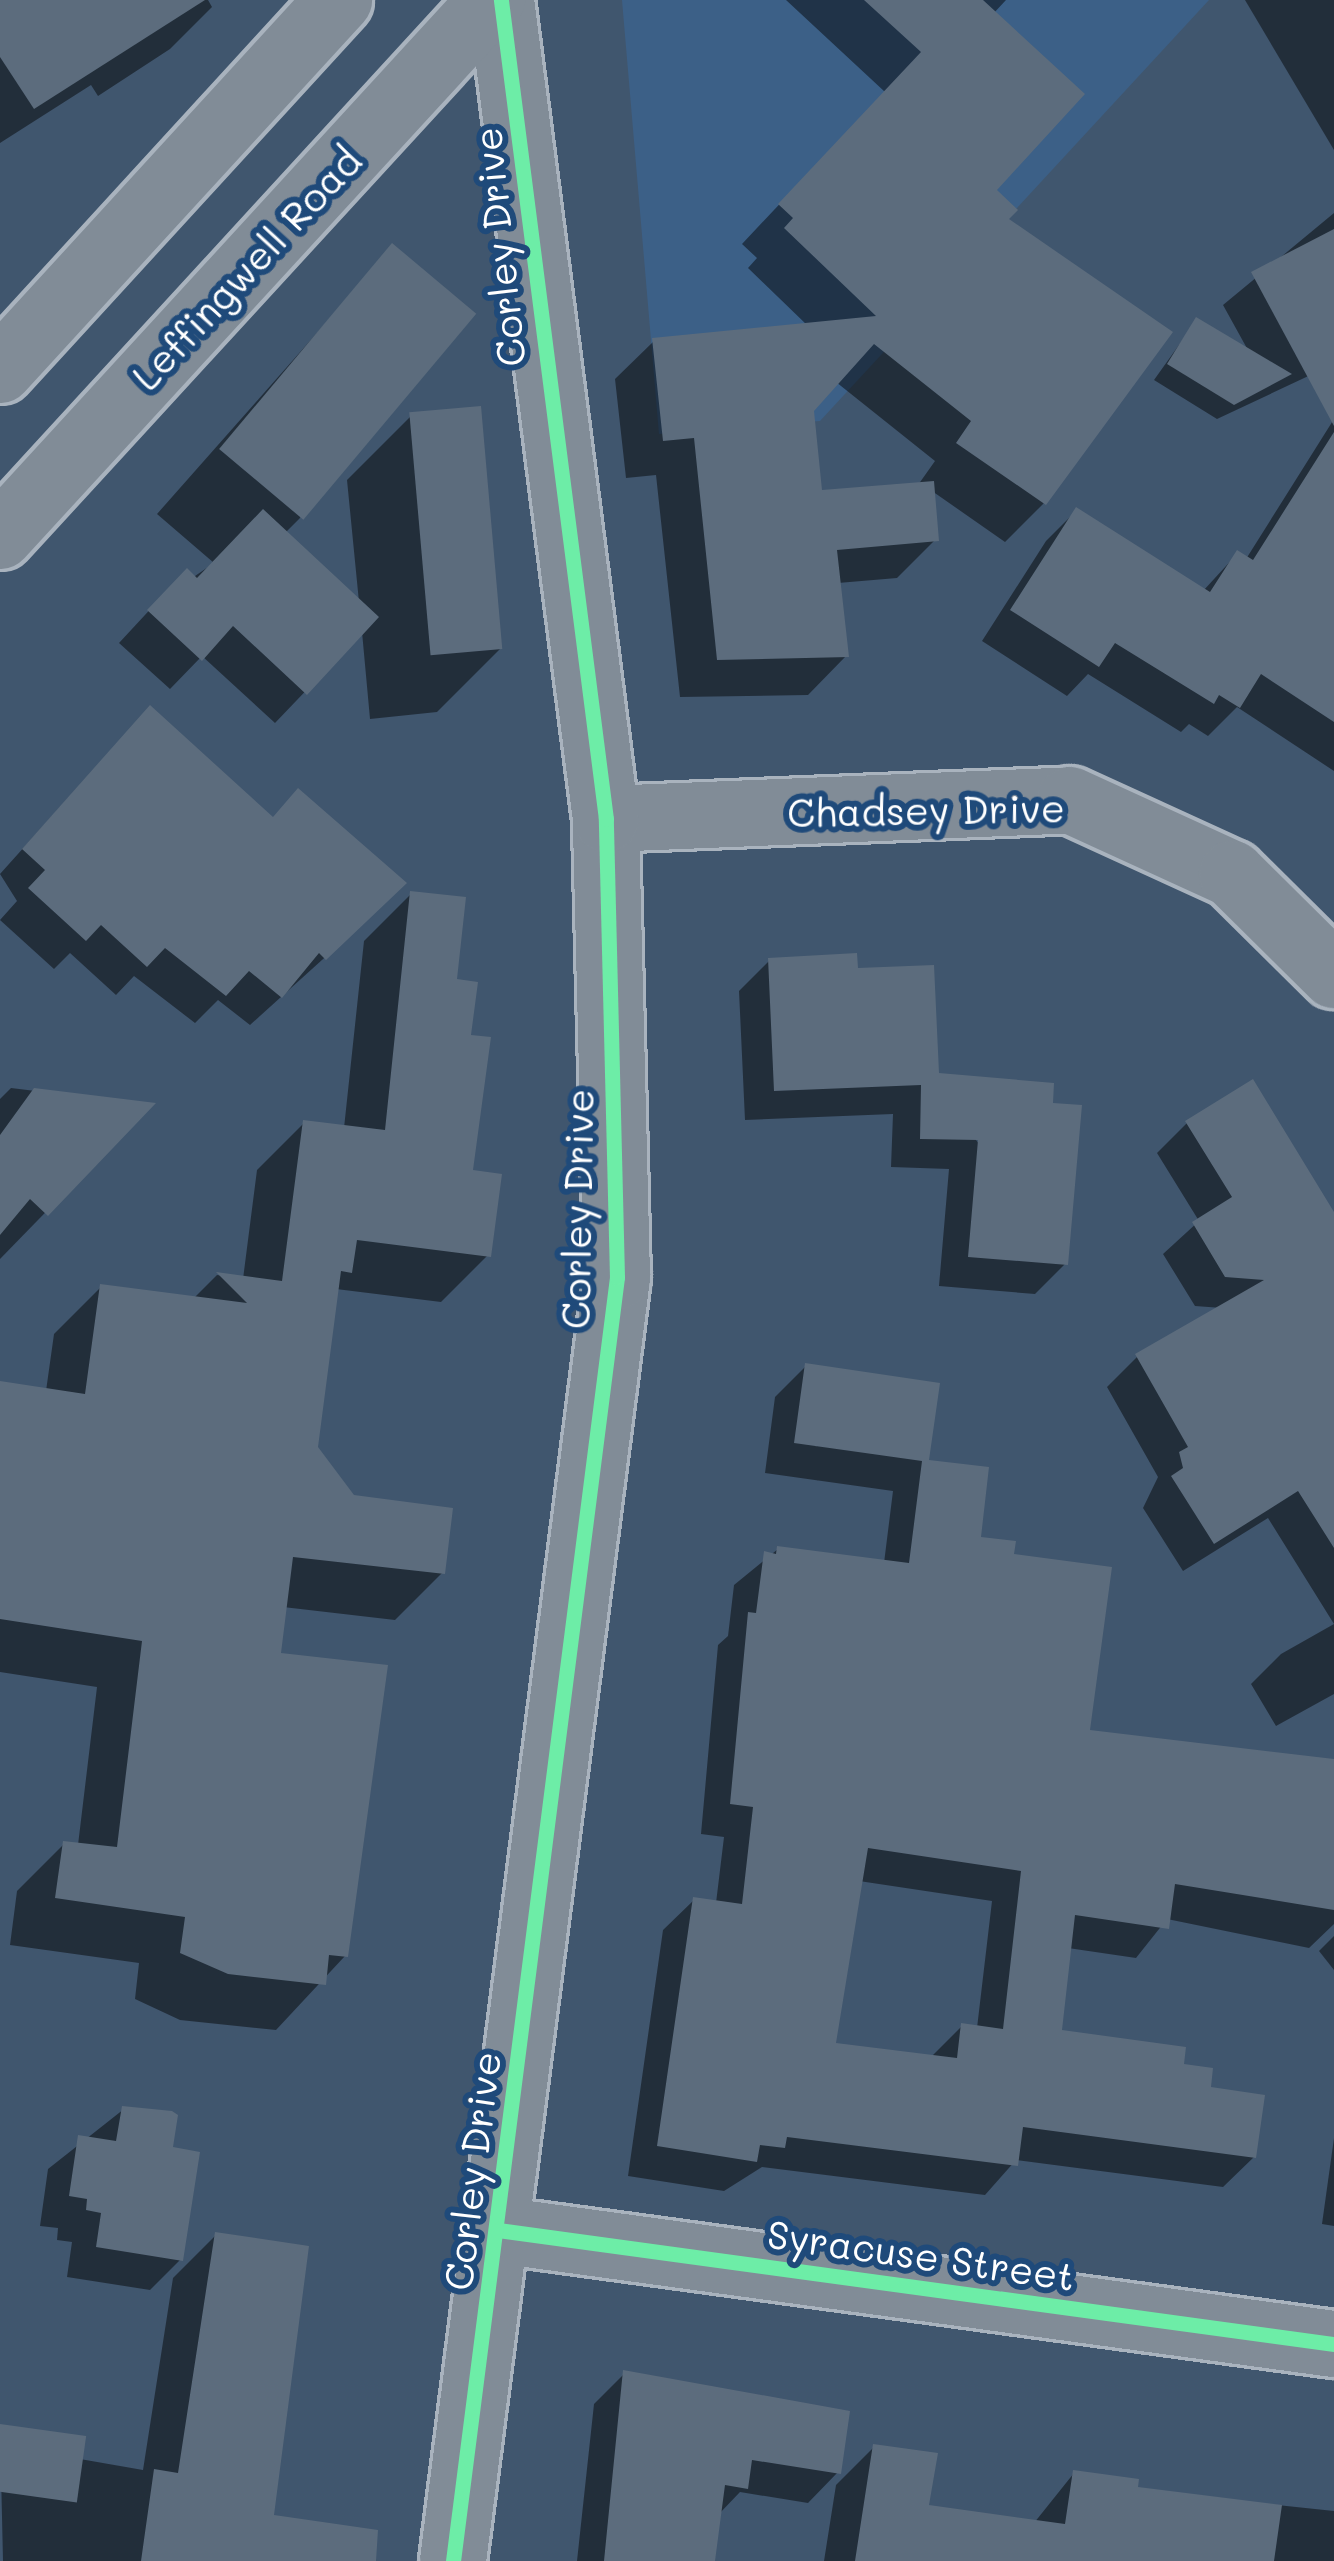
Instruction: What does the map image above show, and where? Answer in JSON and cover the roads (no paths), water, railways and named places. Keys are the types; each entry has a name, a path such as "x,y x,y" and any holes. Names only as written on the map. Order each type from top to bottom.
{"street":[{"path":"0,370 339,0"},
{"name":"Leffingwell Road","path":"0,536 496,0"},
{"name":"Corley Drive","path":"453,2561 617,1277 606,819 496,0"},
{"name":"Chadsey Drive","path":"606,819 1070,800 1232,874 1334,975"},
{"name":"Syracuse Street","path":"498,2230 1334,2344"}]}
